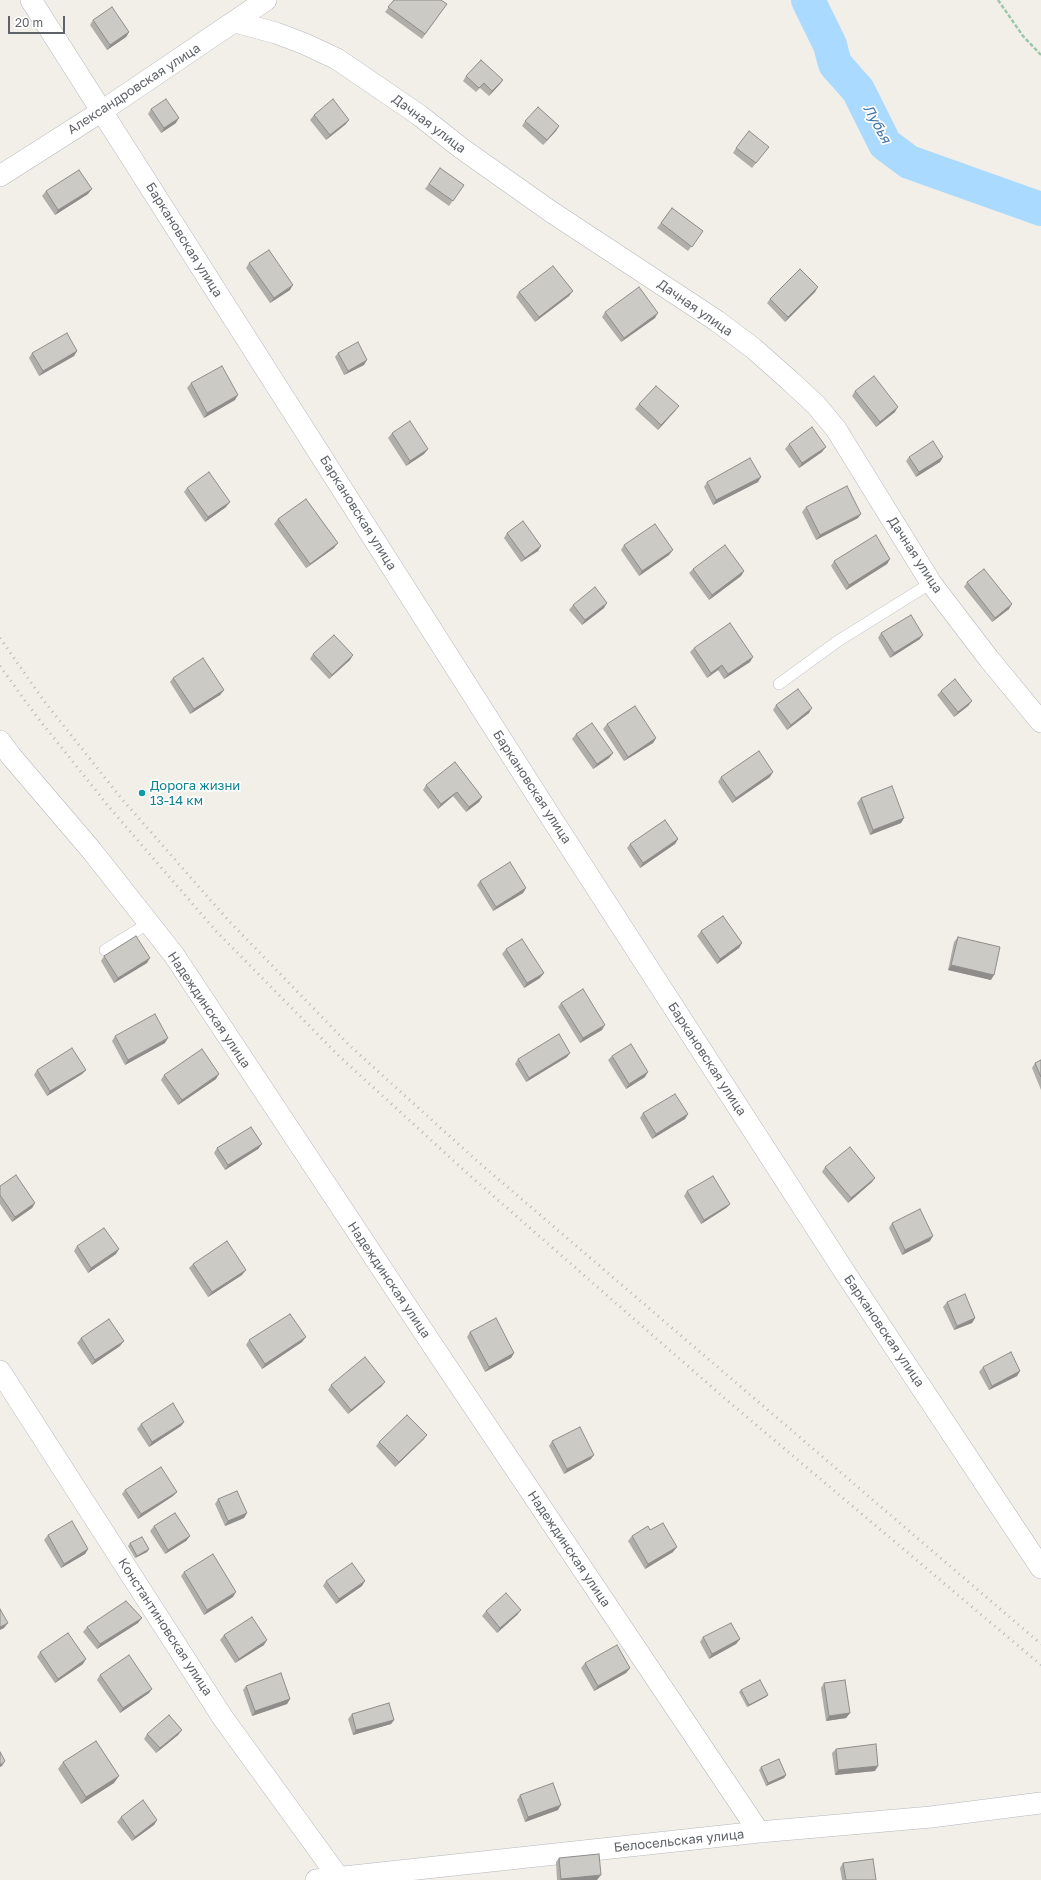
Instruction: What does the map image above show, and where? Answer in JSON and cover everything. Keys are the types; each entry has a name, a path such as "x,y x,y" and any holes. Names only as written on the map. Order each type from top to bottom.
{"street":[{"name":"Баркановская улица","path":"31,0 565,839 849,1278 1041,1568"},
{"name":"Александровская улица","path":"0,176 102,111 266,0"},
{"name":"Дачная улица","path":"235,22 276,33 305,44 337,59 419,115 461,148 550,211 711,317 753,348 816,405 836,429 859,464 896,529 931,583 989,659 1041,722"},
{"name":"Надеждинская улица","path":"0,741 174,955 422,1330 759,1832"},
{"name":"Константиновская улица","path":"0,1371 223,1718 338,1878"},
{"name":"Белосельская улица","path":"316,1880 759,1832 931,1817 1041,1803"}],"lane":[{"path":"779,684 838,641 931,583"},
{"path":"105,950 149,923"}],"path":[{"path":"998,0 1023,36 1041,55"}],"building":[{"path":"394,0 441,0 447,4 425,34 388,7"},
{"path":"112,7 129,32 110,45 93,20"},
{"path":"481,60 503,80 492,91 484,83 479,88 466,76"},
{"path":"166,99 179,118 164,128 151,109"},
{"path":"333,99 349,120 330,135 314,115"},
{"path":"538,107 559,126 547,140 525,121"},
{"path":"749,131 769,147 756,163 736,148"},
{"path":"440,168 464,185 453,201 429,184"},
{"path":"79,170 92,189 58,210 46,191"},
{"path":"672,208 703,231 692,247 661,223"},
{"path":"269,250 293,285 274,298 249,263"},
{"path":"553,266 573,291 539,317 519,292"},
{"path":"800,269 818,287 788,317 770,299"},
{"path":"639,287 658,313 624,338 605,312"},
{"path":"67,333 77,351 43,371 32,353"},
{"path":"358,342 367,360 348,371 338,353"},
{"path":"222,366 238,395 207,413 191,383"},
{"path":"874,376 898,407 880,422 855,391"},
{"path":"656,386 679,406 661,425 639,404"},
{"path":"410,421 428,449 410,461 392,433"},
{"path":"812,427 826,447 802,463 789,444"},
{"path":"933,441 943,457 919,472 909,457"},
{"path":"750,458 761,477 716,500 707,482"},
{"path":"209,472 230,502 208,517 187,488"},
{"path":"847,486 861,514 820,535 806,507"},
{"path":"306,499 338,543 310,564 278,519"},
{"path":"523,521 541,546 525,558 507,533"},
{"path":"655,524 673,550 642,571 624,545"},
{"path":"876,535 890,559 849,585 834,561"},
{"path":"725,545 744,571 712,595 693,569"},
{"path":"984,569 1012,604 995,618 967,582"},
{"path":"595,587 607,603 585,620 573,605"},
{"path":"911,615 923,635 894,653 881,633"},
{"path":"730,623 753,657 728,674 722,665 711,673 694,648"},
{"path":"334,635 353,655 332,675 313,654"},
{"path":"203,658 224,690 194,709 173,678"},
{"path":"955,679 972,701 958,712 941,691"},
{"path":"798,689 812,708 791,725 776,705"},
{"path":"635,706 656,738 628,757 607,724"},
{"path":"592,723 613,753 597,764 576,734"},
{"path":"759,751 773,772 736,798 721,777"},
{"path":"455,762 482,797 469,807 457,792 441,804 426,785"},
{"path":"892,786 904,818 873,830 861,798"},
{"path":"665,820 678,839 643,863 630,844"},
{"path":"510,862 526,888 496,907 480,881"},
{"path":"723,916 742,943 720,959 701,931"},
{"path":"136,936 150,958 118,978 104,956"},
{"path":"958,937 1000,947 994,975 951,965"},
{"path":"522,939 544,973 527,983 506,949"},
{"path":"583,989 605,1025 583,1038 561,1003"},
{"path":"155,1014 168,1038 128,1060 115,1036"},
{"path":"559,1034 570,1053 529,1078 518,1059"},
{"path":"631,1044 648,1072 629,1084 612,1056"},
{"path":"72,1048 86,1070 50,1091 37,1070"},
{"path":"202,1049 219,1074 182,1100 164,1075"},
{"path":"1041,1060 1041,1077 1035,1063"},
{"path":"675,1094 688,1114 656,1134 643,1113"},
{"path":"251,1127 262,1144 228,1165 217,1148"},
{"path":"850,1147 875,1178 851,1198 825,1167"},
{"path":"16,1175 35,1203 15,1217 0,1195 0,1186"},
{"path":"713,1176 730,1204 704,1220 687,1191"},
{"path":"920,1209 933,1236 905,1250 892,1223"},
{"path":"104,1228 119,1249 91,1268 77,1246"},
{"path":"227,1241 246,1270 212,1292 193,1264"},
{"path":"965,1294 975,1318 957,1326 947,1302"},
{"path":"290,1314 306,1337 265,1364 249,1340"},
{"path":"496,1318 514,1353 489,1367 470,1332"},
{"path":"109,1319 124,1341 95,1360 81,1338"},
{"path":"1011,1352 1020,1371 992,1386 983,1367"},
{"path":"365,1357 385,1382 351,1410 331,1385"},
{"path":"173,1403 184,1422 152,1442 141,1424"},
{"path":"407,1415 427,1435 399,1462 379,1442"},
{"path":"580,1427 594,1455 567,1469 552,1441"},
{"path":"161,1467 177,1492 141,1514 125,1490"},
{"path":"237,1491 247,1513 228,1521 218,1499"},
{"path":"175,1513 190,1536 168,1550 154,1526"},
{"path":"72,1521 88,1549 64,1564 48,1535"},
{"path":"663,1523 677,1547 648,1564 632,1536 648,1526 650,1530"},
{"path":"142,1537 149,1549 137,1556 130,1543"},
{"path":"213,1554 236,1592 207,1610 184,1572"},
{"path":"352,1563 365,1581 339,1599 326,1581"},
{"path":"506,1593 521,1610 500,1628 486,1611"},
{"path":"126,1601 142,1618 100,1644 87,1627"},
{"path":"0,1609 8,1623 0,1627"},
{"path":"252,1617 267,1640 239,1659 224,1635"},
{"path":"731,1623 740,1639 712,1654 703,1637"},
{"path":"68,1633 86,1659 58,1679 40,1652"},
{"path":"617,1645 630,1668 598,1686 585,1663"},
{"path":"129,1655 152,1689 123,1708 100,1675"},
{"path":"281,1673 290,1699 255,1711 246,1686"},
{"path":"760,1680 768,1695 749,1705 741,1690"},
{"path":"845,1680 850,1713 829,1716 824,1683"},
{"path":"389,1703 394,1720 356,1730 352,1714"},
{"path":"169,1715 182,1730 160,1748 147,1734"},
{"path":"96,1741 119,1776 86,1797 63,1762"},
{"path":"876,1744 878,1766 838,1770 836,1749"},
{"path":"0,1752 5,1761 0,1765"},
{"path":"779,1759 786,1775 768,1783 761,1767"},
{"path":"553,1783 561,1805 528,1817 520,1795"},
{"path":"143,1800 157,1820 135,1837 121,1817"},
{"path":"599,1854 601,1875 561,1879 559,1858"},
{"path":"873,1859 876,1880 846,1880 843,1863"}],"waterway":[{"name":"Лубья","path":"808,0 830,45 835,64 858,90 885,144 909,162 1041,209"}],"railway":[{"path":"0,638 44,701 121,798 228,920 349,1045 476,1160 1041,1644"},
{"path":"0,666 34,713 109,807 216,931 339,1056 467,1173 729,1402 1041,1665"}],"place":[{"name":"Дорога жизни 13-14 км","path":"142,793"}]}
